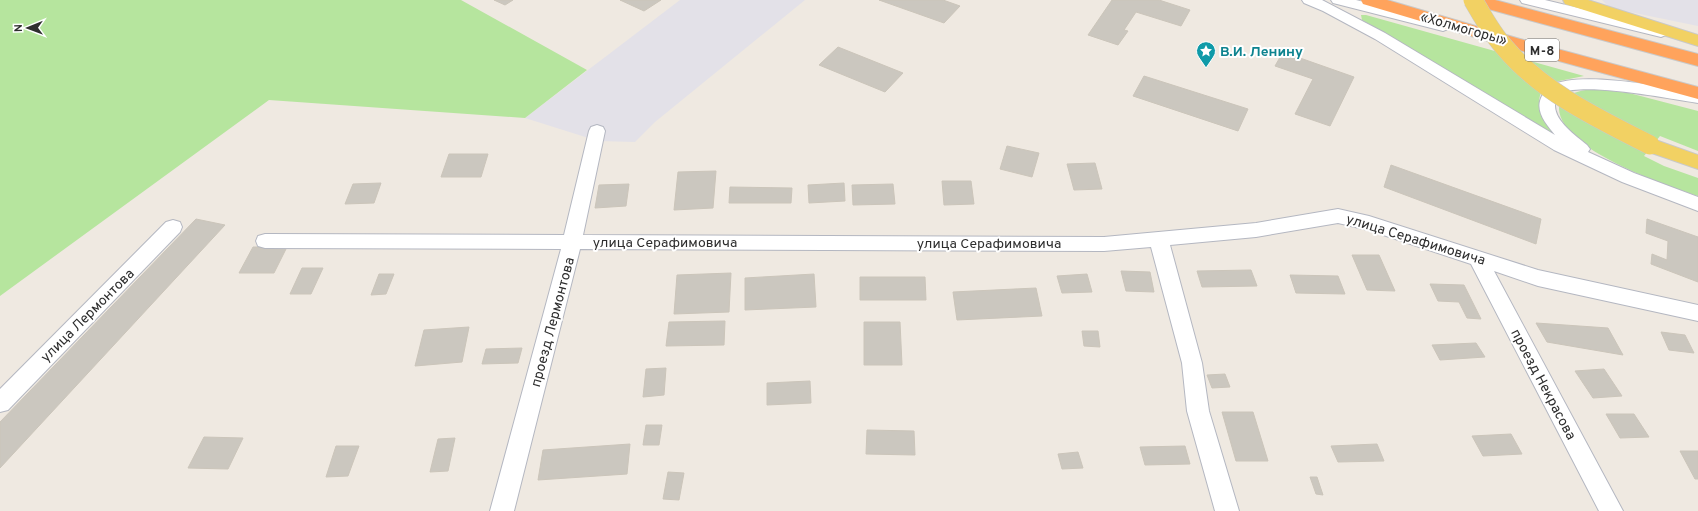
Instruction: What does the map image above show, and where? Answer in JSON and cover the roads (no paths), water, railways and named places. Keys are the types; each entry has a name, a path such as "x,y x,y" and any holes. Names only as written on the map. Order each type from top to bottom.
{"highway":[{"name":"«Холмогоры»","path":"1369,0 1514,43 1698,93"},
{"name":"М-8","path":"1474,0 1698,60"}],"main road":[{"path":"1474,0 1491,32 1505,50 1524,69 1568,102 1650,145 1698,162"},
{"path":"1571,0 1698,41"}],"street":[{"path":"1309,0 1328,8 1380,36 1560,146 1587,160 1636,181 1698,204"},
{"path":"1338,0 1373,10 1514,43"},
{"path":"1527,0 1698,41"},
{"path":"1636,181 1576,145 1562,131 1550,117 1547,108 1548,99 1551,94 1556,89 1569,86 1608,85 1698,98"},
{"name":"проезд Лермонтова","path":"502,511 572,242 597,131"},
{"name":"улица Серафимовича","path":"265,241 1104,244 1256,230 1338,216 1369,223 1538,278 1698,313"},
{"name":"улица Лермонтова","path":"0,403 173,227"},
{"path":"1159,240 1192,363 1198,411 1227,511"},
{"name":"проезд Некрасова","path":"1477,257 1611,511"}],"place":[{"name":"В.И. Ленину","path":"1206,68"}]}
